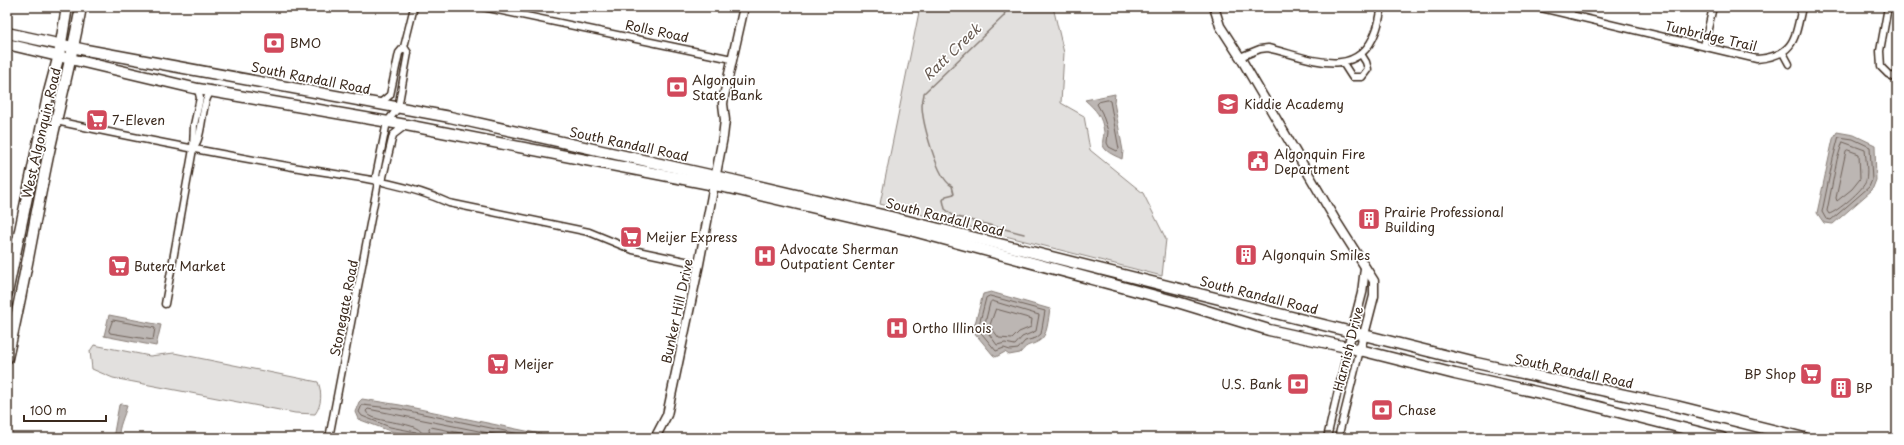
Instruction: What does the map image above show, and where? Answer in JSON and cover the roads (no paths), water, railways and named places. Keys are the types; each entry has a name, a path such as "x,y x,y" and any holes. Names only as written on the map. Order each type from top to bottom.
{"main road":[{"path":"7,293 48,96 59,55 67,7"},
{"name":"West Algonquin Road","path":"7,358 56,121 72,58 81,7"},
{"name":"South Randall Road","path":"7,33 74,47 450,117 715,180 910,230 1166,299 1269,330 1348,347 1722,438"},
{"name":"South Randall Road","path":"7,44 72,58 198,89 213,90 715,180 891,217 1235,304 1365,334 1476,363 1676,406 1804,438"}],"street":[{"name":"Stonegate Road","path":"378,104 386,100 390,95 399,53 404,47 414,7"},
{"name":"Rolls Road","path":"483,7 732,58"},
{"name":"Bunker Hill Drive","path":"655,438 667,415 699,264 725,120 724,96 744,7"},
{"name":"Harnish Drive","path":"1214,7 1220,26 1240,57 1365,268 1374,280 1375,287 1365,334 1338,438"},
{"path":"1240,57 1260,49 1268,48 1319,61 1343,63 1361,54 1370,44 1377,31 1382,7"},
{"name":"Tunbridge Trail","path":"1537,7 1757,59 1771,58 1783,53"},
{"path":"1570,15 1572,7"},
{"path":"1704,46 1713,7"},
{"path":"1789,64 1783,53 1790,45 1796,32 1802,7"},
{"path":"1888,7 1880,51 1881,67 1888,74 1897,79"},
{"name":"Stonegate Road","path":"329,438 342,380 378,182 376,176 387,122 398,108 408,52 404,47"},
{"path":"1343,63 1352,77 1362,77 1368,69 1361,54"},
{"path":"165,304 193,149 194,125 200,98 198,89"},
{"path":"193,149 199,139 206,102 210,92 213,90"},
{"path":"56,121 193,149 378,182 433,195 449,203 590,232 633,250 699,264"},
{"name":"Stonegate Road","path":"378,182 383,177 393,135 406,125"},
{"name":"Harnish Drive","path":"1327,438 1362,293 1365,268"}],"water":[{"path":"1115,94 1114,102 1123,151 1122,159 1104,148 1104,132 1102,122 1095,110 1085,100"},
{"path":"1837,132 1854,135 1875,145 1876,180 1872,190 1833,224 1824,223 1817,213 1833,139"},
{"path":"991,292 1050,309 1047,327 1042,339 1027,346 1020,353 1009,355 1005,352 996,357 993,355 973,331 983,294"},
{"path":"109,315 161,325 156,346 104,336"},
{"path":"362,399 400,405 560,438 422,438 390,431 358,419 355,412 359,402"},
{"path":"119,405 127,405 119,438 113,438"}],"waterway":[{"name":"Ratt Creek","path":"1006,7 1004,16 924,93 922,105 931,149 941,173 946,181 952,186 954,194 946,196 943,200 945,209 954,216 1024,234"}],"place":[{"name":"BMO","path":"274,43"},
{"name":"Algonquin State Bank","path":"677,87"},
{"name":"Kiddie Academy","path":"1228,104"},
{"name":"7-Eleven","path":"97,120"},
{"name":"Algonquin Fire Department","path":"1258,161"},
{"name":"Prairie Professional Building","path":"1369,219"},
{"name":"Meijer Express","path":"631,237"},
{"name":"Algonquin Smiles","path":"1246,255"},
{"name":"Advocate Sherman Outpatient Center","path":"765,256"},
{"name":"Butera Market","path":"119,266"},
{"name":"Ortho Illinois","path":"897,328"},
{"name":"Meijer","path":"498,364"},
{"name":"BP Shop","path":"1811,374"},
{"name":"U.S. Bank","path":"1298,384"},
{"name":"BP","path":"1841,388"},
{"name":"Chase","path":"1382,410"}]}
